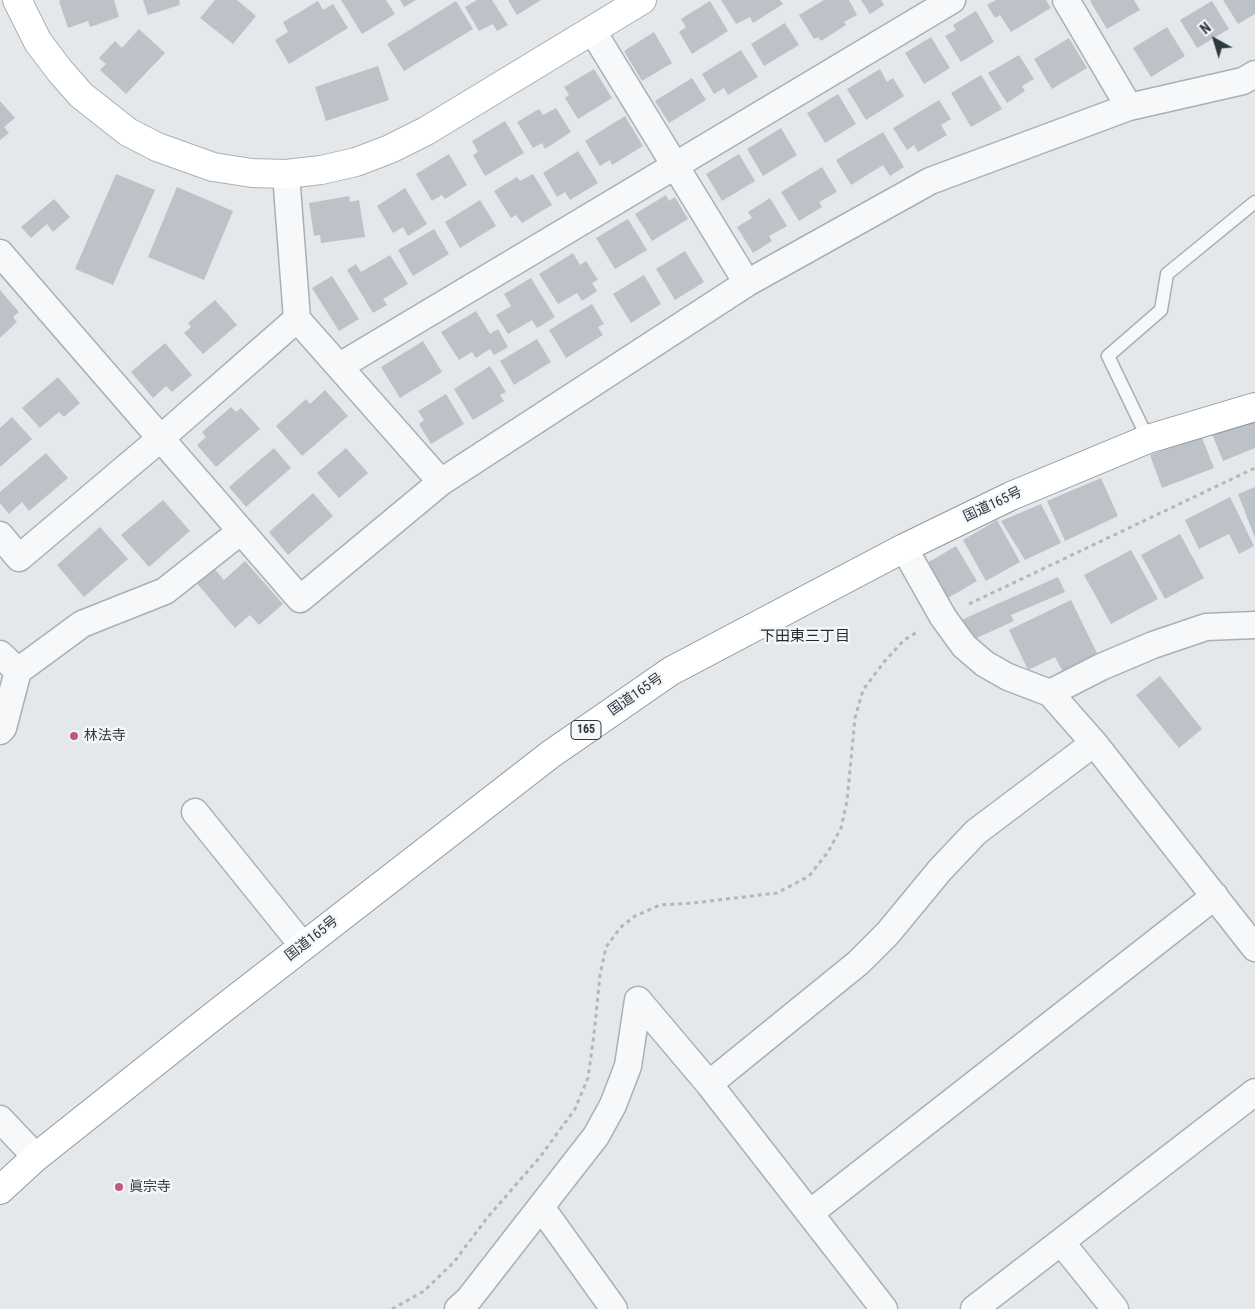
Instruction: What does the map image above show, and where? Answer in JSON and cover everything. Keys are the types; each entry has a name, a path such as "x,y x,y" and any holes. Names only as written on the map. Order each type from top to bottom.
{"main road":[{"path":"17,0 38,42 60,71 81,95 128,132 157,147 213,167 252,173 286,174 320,170 356,162 390,149 426,131 642,0"},
{"name":"国道165号","path":"0,1190 36,1157 303,946 551,754 671,670 904,548 1011,496 1148,439 1255,407"}],"street":[{"path":"340,366 952,0"},
{"path":"1066,0 1129,107"},
{"path":"592,30 747,283"},
{"path":"0,253 300,599 441,482 747,283 930,181 1129,107 1243,81 1255,74"},
{"path":"286,174 297,319 441,482"},
{"path":"0,535 20,558 297,319"},
{"path":"0,731 3,728 9,662 82,624 165,591 241,531"},
{"path":"904,548 943,617 964,646 985,664 1008,677 1050,692 1094,743 1255,948"},
{"path":"1050,692 1100,667 1153,645 1206,627 1255,625"},
{"path":"710,1084 858,964 888,933 940,870 976,832 1094,743"},
{"path":"194,812 303,946"},
{"path":"810,1213 1215,896"},
{"path":"458,1309 469,1299 596,1136 613,1105 628,1066 638,1000 710,1084 884,1309"},
{"path":"974,1309 1255,1092"},
{"path":"0,1119 36,1157"},
{"path":"541,1207 614,1309"},
{"path":"1061,1242 1115,1309"}],"lane":[{"path":"1148,439 1108,356 1161,310 1167,274 1255,202"}],"path":[{"path":"392,1309 424,1291 454,1262 487,1218 540,1157 575,1109 588,1078 600,975 606,947 621,927 635,916 660,905 777,893 809,876 828,852 841,828 847,801 855,718 863,690 884,662 904,640 943,617 1255,468"}],"building":[{"path":"114,0 119,17 90,27 88,21 68,28 59,1"},
{"path":"143,0 179,0 180,5 148,15"},
{"path":"215,0 237,0 256,16 233,44 200,18"},
{"path":"341,0 386,0 395,14 362,34"},
{"path":"400,0 416,0 404,7"},
{"path":"477,0 492,0 508,25 497,31 493,24 479,31 465,7"},
{"path":"508,0 541,0 517,15"},
{"path":"721,0 780,0 783,4 753,23 750,17 736,24"},
{"path":"824,0 849,0 857,15 844,22 846,25 821,41 818,37 814,39 799,15"},
{"path":"861,0 881,0 884,5 870,14"},
{"path":"996,0 1046,0 1051,8 1011,32 1000,15 995,18 987,5"},
{"path":"1134,0 1140,10 1107,29 1090,1"},
{"path":"1223,0 1255,0 1255,14 1238,24"},
{"path":"318,1 323,10 333,4 348,28 289,64 275,40 288,32 283,22"},
{"path":"456,1 473,29 404,71 387,44"},
{"path":"710,1 728,31 692,54 679,32 686,27 681,19"},
{"path":"1212,1 1229,29 1197,48 1180,20"},
{"path":"976,11 994,42 961,62 945,36 956,30 953,25"},
{"path":"785,23 799,45 764,66 751,44"},
{"path":"1167,27 1185,56 1151,77 1133,48"},
{"path":"139,29 165,53 126,94 100,70 106,64 99,58 115,41 122,48"},
{"path":"654,32 672,63 642,81 624,51"},
{"path":"931,37 950,68 924,84 905,53"},
{"path":"1069,38 1087,68 1052,89 1034,59"},
{"path":"741,50 758,77 728,95 724,88 714,94 702,74"},
{"path":"1019,55 1034,79 1022,86 1025,91 1007,103 988,73"},
{"path":"378,66 389,100 326,121 315,87"},
{"path":"594,69 612,98 578,119 565,98 569,95 564,87"},
{"path":"880,69 887,82 893,78 904,96 866,120 847,89"},
{"path":"981,75 1002,109 971,127 951,93"},
{"path":"692,78 706,100 669,123 655,101"},
{"path":"838,94 856,124 825,143 807,113"},
{"path":"939,100 951,119 941,125 947,135 918,152 914,145 907,150 893,128"},
{"path":"0,101 15,118 4,127 9,133 0,140"},
{"path":"556,108 571,132 545,149 542,143 533,148 517,122 539,109 543,115"},
{"path":"625,116 643,146 612,165 610,160 600,166 585,141"},
{"path":"505,121 524,153 485,176 473,155 478,152 472,141"},
{"path":"781,128 797,155 763,176 747,149"},
{"path":"883,132 904,167 890,176 883,165 851,185 836,160"},
{"path":"578,151 598,183 570,200 565,192 557,197 543,173"},
{"path":"449,154 467,185 445,199 442,195 432,201 416,174"},
{"path":"739,154 755,181 722,201 706,174"},
{"path":"822,167 837,192 819,202 822,207 799,221 781,192"},
{"path":"116,174 155,190 113,285 75,269"},
{"path":"533,174 552,205 522,223 516,215 511,218 494,191 517,177 520,181"},
{"path":"177,187 233,211 204,280 148,257"},
{"path":"405,188 427,224 408,236 403,227 393,233 377,206"},
{"path":"666,195 669,201 675,197 688,219 652,241 635,214"},
{"path":"349,196 350,202 359,200 365,237 321,243 320,235 314,236 309,203"},
{"path":"770,198 787,226 769,236 772,241 753,253 737,227 752,218 748,212"},
{"path":"54,199 70,217 53,232 47,224 31,238 21,227"},
{"path":"480,200 496,226 460,248 445,222"},
{"path":"628,219 647,250 615,269 596,238"},
{"path":"434,229 449,254 413,276 398,250"},
{"path":"685,251 704,282 675,300 656,269"},
{"path":"573,253 580,265 586,261 598,280 592,283 597,291 582,301 577,293 558,304 539,274"},
{"path":"390,255 408,284 383,299 387,305 373,313 347,270 356,264 361,272"},
{"path":"644,275 661,304 631,323 613,294"},
{"path":"332,276 359,319 339,331 312,288"},
{"path":"531,278 555,317 537,328 532,320 508,334 496,315 511,306 504,294"},
{"path":"0,290 19,312 13,317 17,322 0,338"},
{"path":"215,300 237,325 203,354 184,333 191,327 188,323"},
{"path":"592,304 604,324 598,327 603,335 566,358 549,330"},
{"path":"476,311 490,334 498,329 508,347 494,355 490,349 476,358 472,352 459,360 441,332"},
{"path":"537,339 551,362 514,385 500,361"},
{"path":"423,341 442,372 400,398 381,367"},
{"path":"165,343 192,375 172,392 166,386 153,398 131,372"},
{"path":"490,366 506,392 500,395 504,401 473,420 454,389"},
{"path":"58,377 80,403 64,417 59,412 40,428 22,408"},
{"path":"325,390 348,416 302,456 276,426 306,399 310,404"},
{"path":"446,394 464,424 431,444 419,424 424,420 418,411"},
{"path":"231,407 236,412 241,408 260,429 216,467 197,445 206,437 202,432"},
{"path":"12,417 32,439 0,467 0,428"},
{"path":"1255,420 1255,448 1223,461 1212,434"},
{"path":"1201,435 1214,468 1162,488 1150,455"},
{"path":"274,448 291,468 246,507 229,487"},
{"path":"346,448 368,473 339,498 317,473"},
{"path":"46,453 68,478 29,511 22,502 9,514 0,503 0,492"},
{"path":"1101,478 1118,516 1065,541 1047,501"},
{"path":"1255,487 1255,538 1238,494"},
{"path":"313,493 333,516 288,555 269,532"},
{"path":"1230,497 1254,546 1239,554 1229,534 1199,549 1185,520"},
{"path":"163,500 190,531 149,567 121,535"},
{"path":"1041,504 1061,543 1025,560 1001,521"},
{"path":"997,520 1020,562 986,581 963,540"},
{"path":"100,527 128,559 84,597 57,565"},
{"path":"1180,534 1204,578 1165,599 1141,555"},
{"path":"956,546 977,581 943,601 922,566"},
{"path":"1131,550 1158,599 1111,624 1084,575"},
{"path":"245,561 283,604 259,625 250,615 235,628 195,581 212,566 224,580"},
{"path":"1058,577 1065,592 1011,615 1014,621 968,642 959,621"},
{"path":"1071,600 1098,655 1063,672 1055,657 1028,670 1009,630"},
{"path":"1160,676 1202,729 1179,748 1136,695"}],"place":[{"name":"林法寺","path":"74,736"},
{"name":"眞宗寺","path":"119,1187"}],"district":[{"name":"下田東三丁目","path":"805,637"}]}
